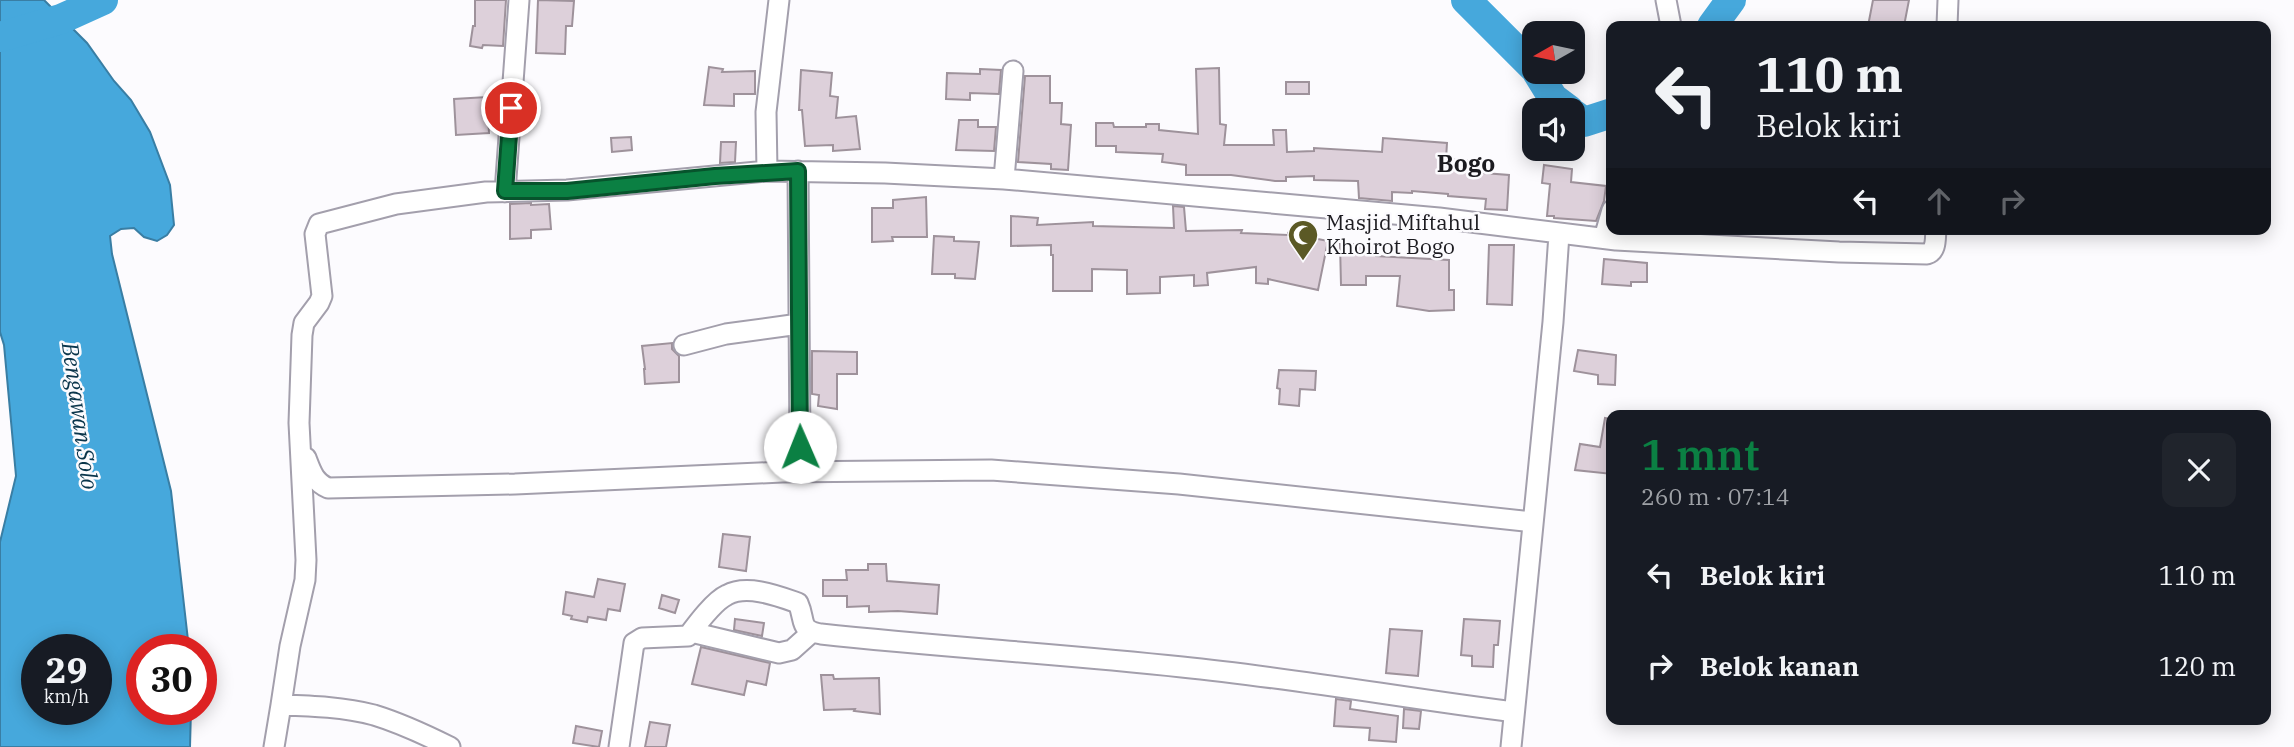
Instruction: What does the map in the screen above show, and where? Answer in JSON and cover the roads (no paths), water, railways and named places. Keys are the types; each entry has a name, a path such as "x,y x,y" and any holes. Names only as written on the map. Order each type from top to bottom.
{"street":[{"path":"505,191 519,0"},
{"path":"767,172 766,112 779,0"},
{"path":"1666,0 1670,21"},
{"path":"1947,21 1948,0"},
{"path":"1004,179 1013,71"},
{"path":"798,171 799,472"},
{"path":"274,747 290,646 305,580 299,423 302,335 304,323 322,296 315,234 319,224 396,204 476,193 567,191 798,171 933,174 1004,179 1439,218 1604,238 1839,252 1927,254 1935,248 1936,235"},
{"path":"1604,238 1606,231"},
{"path":"1511,747 1553,322 1559,234"},
{"path":"684,345 726,334 799,324"},
{"path":"301,444 314,478 328,488 527,484 799,472 991,470 1179,484 1533,522"},
{"path":"619,747 634,643 642,638 688,636 727,594 757,592 798,603 803,626 811,632 923,645 1182,667 1514,712"},
{"path":"691,632 779,653 792,650 811,632"},
{"path":"281,705 326,707 373,715 450,747"}],"water":[{"name":"Bengawan Solo","path":"0,0 44,0 87,43 131,100 150,132 170,185 174,225 167,235 157,241 144,237 134,228 121,229 110,236 112,254 171,491 187,634 126,634 126,725 191,725 190,747 0,747 0,542 16,476 4,345 0,332"}],"waterway":[{"path":"0,37 61,19 103,0"},
{"path":"1466,0 1522,56"},
{"path":"1716,21 1731,0"},
{"path":"1544,84 1553,98"},
{"path":"1585,122 1606,115"}],"place":[{"name":"Masjid Miftahul Khoirot Bogo","path":"1303,262"}],"district":[{"name":"Bogo","path":"1466,164"}]}
